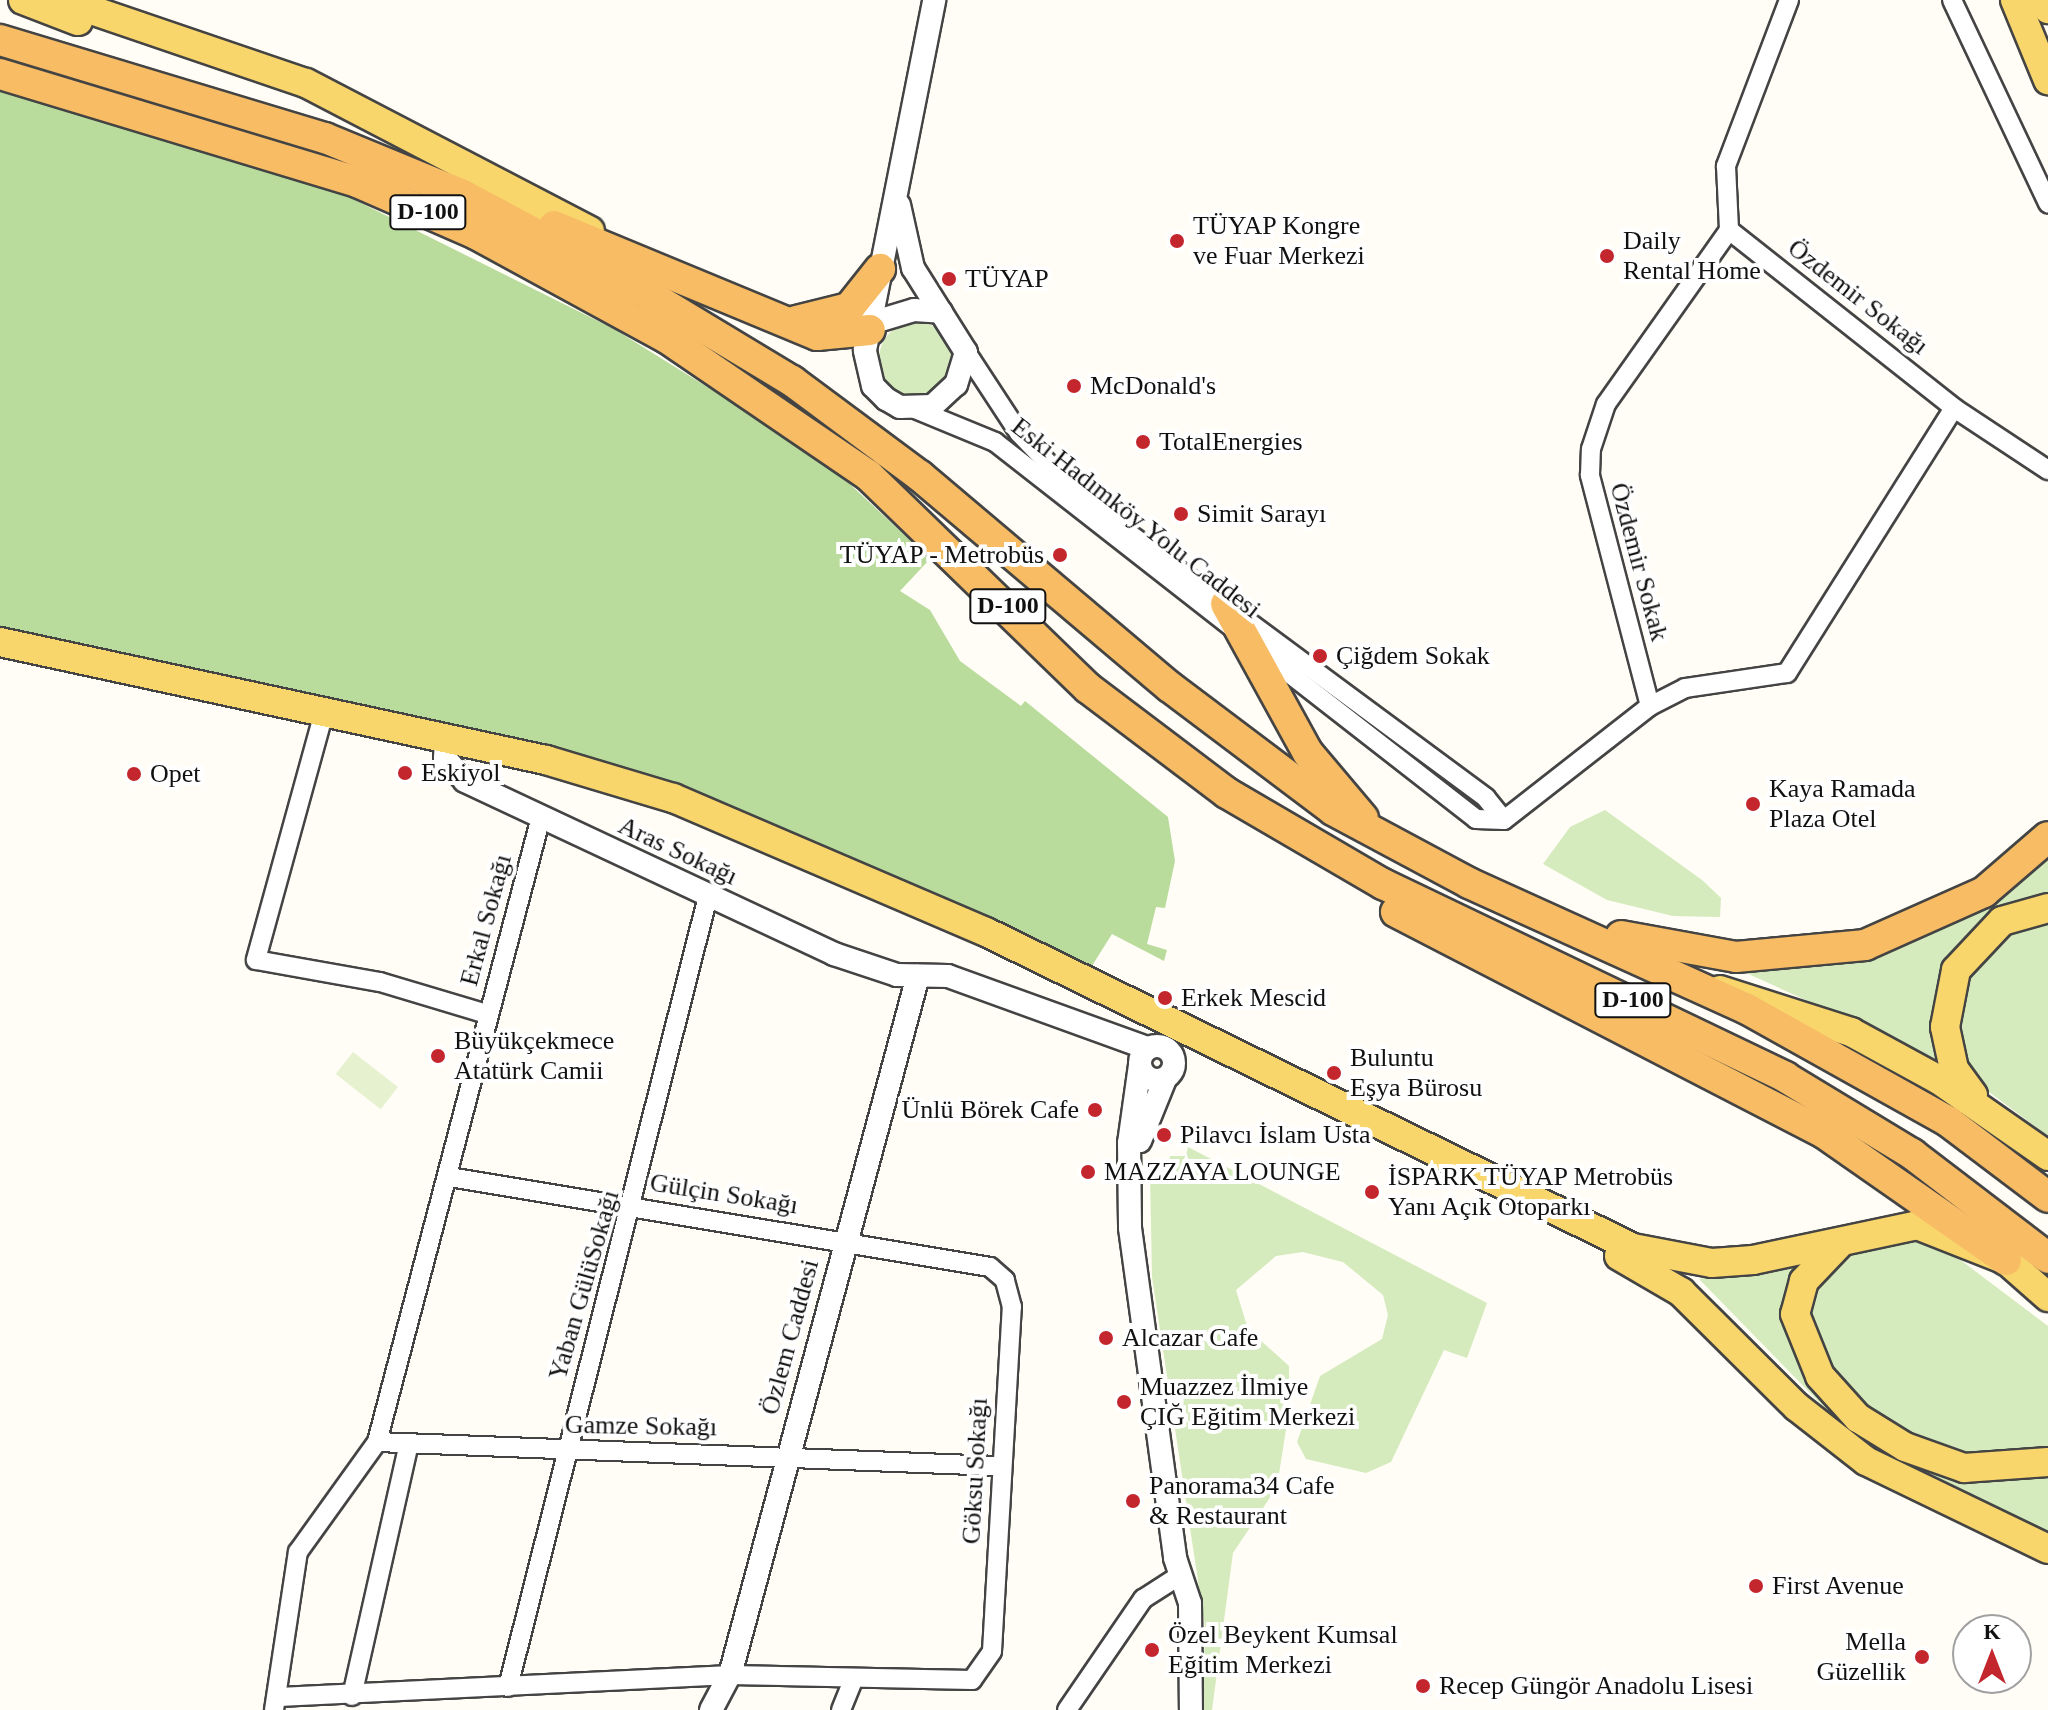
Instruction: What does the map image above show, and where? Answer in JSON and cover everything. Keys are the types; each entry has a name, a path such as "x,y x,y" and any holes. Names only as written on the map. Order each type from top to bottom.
{"highway":[{"name":"D-100","path":"0,40 256,114 485,207 737,345 920,476 1277,772 1380,837 1548,920 1699,987 1949,1122 2048,1197"},
{"name":"D-100","path":"0,74 357,182 476,234 667,338 868,475 1088,688 1199,774 1383,884 1785,1077 1912,1154 2048,1258"},
{"path":"485,207 617,247 817,335 870,327"},
{"path":"778,319 835,316 860,298 880,269"},
{"path":"1226,604 1308,753 1380,837"},
{"path":"1199,774 1273,843 1319,870 1824,1133 2006,1260"},
{"path":"1548,920 1736,957 1830,952 1948,913 2048,837"}],"main road":[{"path":"23,0 273,90 294,93 306,83"},
{"path":"62,0 306,83 520,189 617,247 737,345"},
{"path":"2015,0 2048,80"},
{"path":"2044,0 2048,9"},
{"path":"0,642 323,716 446,739 673,798 986,932 1633,1248 1712,1263 1850,1236 1940,1228 2006,1260 2048,1297"},
{"path":"2048,908 2002,921 1974,943 1946,1007 1954,1069 2048,1156"},
{"path":"1699,987 1759,997 1851,1032 2017,1130"},
{"path":"1534,1202 1681,1292 1797,1407 1866,1461 2048,1549"},
{"path":"1850,1236 1804,1281 1795,1314 1808,1354 1839,1397 1884,1436 1942,1463 1992,1471 2048,1462"}],"street":[{"name":"Eski Hadımköy Yolu Caddesi","path":"934,0 899,205 880,269 870,327 865,359 873,386 913,408 995,442 1141,552 1247,638 1324,706 1476,819 1504,820"},
{"path":"1729,230 1726,166 1789,0"},
{"path":"1952,0 2048,203"},
{"name":"Eski Hadımköy Yolu Caddesi","path":"899,205 913,268 966,352 1035,451 1141,552 1226,604 1349,694 1504,820"},
{"name":"Özdemir Sokağı","path":"1729,230 1954,408 2048,470"},
{"name":"Özdemir Sokak","path":"1650,706 1590,475 1591,449 1606,404 1729,230"},
{"path":"870,327 914,310 941,312"},
{"path":"913,408 946,397 966,352"},
{"path":"1504,820 1650,706 1685,688 1787,673 1954,408"},
{"path":"1324,706 1349,694"},
{"path":"323,716 256,960 380,982 487,1014"},
{"name":"Aras Sokağı","path":"446,739 451,769 541,817 708,896 871,969 918,976 948,976 1144,1054 1167,1049 1170,1073"},
{"name":"Erkal Sokağı","path":"377,1442 541,817"},
{"name":"Yaban GülüSokağı","path":"508,1687 565,1451 633,1207 708,896"},
{"name":"Özlem Caddesi","path":"711,1710 730,1675 786,1456 918,976"},
{"path":"1144,1010 1139,1213 1182,1574 1192,1626 1191,1710"},
{"path":"1144,1098 1170,1073 1199,1035"},
{"name":"Gülçin Sokağı","path":"449,1177 845,1239 990,1267"},
{"name":"Göksu Sokağı","path":"853,1680 972,1680 992,1651 1000,1466 1012,1307 1005,1280 990,1267"},
{"path":"377,1442 298,1552 276,1704 352,1696 730,1675 853,1680 841,1710"},
{"name":"Gamze Sokağı","path":"377,1442 408,1447 786,1456 1000,1466"},
{"path":"352,1696 408,1447"},
{"path":"1067,1710 1143,1599 1182,1574"}],"green space":[{"path":"0,91 210,147 353,199 614,329 823,459 930,559 900,591 930,610 960,661 1021,706 1025,701 1168,817 1175,861 1165,908 1156,907 1147,944 1167,950 1164,961 1112,934 1090,969 722,809 0,628"},
{"path":"916,322 937,328 947,338 953,359 947,380 937,390 916,396 895,390 885,380 879,359 885,338 895,328"},
{"path":"1605,810 1702,880 1721,898 1720,917 1673,916 1607,900 1543,864 1570,827"},
{"path":"2048,855 2048,898 1994,915 1950,960 1937,1010 1936,1059 1733,967 1830,963 1912,941 2009,888"},
{"path":"2048,918 2048,1136 1981,1086 1957,1039 1961,983 2008,929"},
{"path":"353,1052 398,1087 381,1109 336,1074"},
{"path":"1188,1147 1487,1303 1467,1358 1444,1350 1391,1462 1366,1473 1306,1459 1297,1442 1320,1376 1382,1339 1388,1315 1383,1295 1343,1262 1303,1252 1276,1256 1236,1290 1248,1329 1289,1366 1289,1410 1277,1487 1233,1553 1212,1710 1203,1710 1205,1627 1152,1277 1150,1172 1169,1171 1170,1156 1186,1156"},
{"path":"1909,1239 1934,1240 2048,1326 2048,1453 2012,1461 1935,1449 1884,1423 1830,1369 1806,1310 1818,1282 1846,1257"},
{"path":"1799,1264 1783,1303 1802,1369 1971,1479 2048,1473 2048,1542 1859,1443 1699,1279"}],"place":[{"name":"TÜYAP Kongre ve Fuar Merkezi","path":"1177,241"},
{"name":"Daily Rental Home","path":"1607,256"},
{"name":"TÜYAP","path":"949,279"},
{"name":"McDonald's","path":"1074,386"},
{"name":"TotalEnergies","path":"1143,442"},
{"name":"Simit Sarayı","path":"1181,514"},
{"name":"TÜYAP - Metrobüs","path":"1060,555"},
{"name":"Çiğdem Sokak","path":"1320,656"},
{"name":"Eskiyol","path":"405,773"},
{"name":"Opet","path":"134,774"},
{"name":"Kaya Ramada Plaza Otel","path":"1753,804"},
{"name":"Erkek Mescid","path":"1165,998"},
{"name":"Büyükçekmece Atatürk Camii","path":"438,1056"},
{"name":"Buluntu Eşya Bürosu","path":"1334,1073"},
{"name":"Ünlü Börek Cafe","path":"1095,1110"},
{"name":"Pilavcı İslam Usta","path":"1164,1135"},
{"name":"MAZZAYA LOUNGE","path":"1088,1172"},
{"name":"İSPARK TÜYAP Metrobüs Yanı Açık Otoparkı","path":"1372,1192"},
{"name":"Alcazar Cafe","path":"1106,1338"},
{"name":"Muazzez İlmiye ÇIĞ Eğitim Merkezi","path":"1124,1402"},
{"name":"Panorama34 Cafe & Restaurant","path":"1133,1501"},
{"name":"First Avenue","path":"1756,1586"},
{"name":"Özel Beykent Kumsal Eğitim Merkezi","path":"1152,1650"},
{"name":"Mella Güzellik","path":"1922,1657"},
{"name":"Recep Güngör Anadolu Lisesi","path":"1423,1686"}]}
